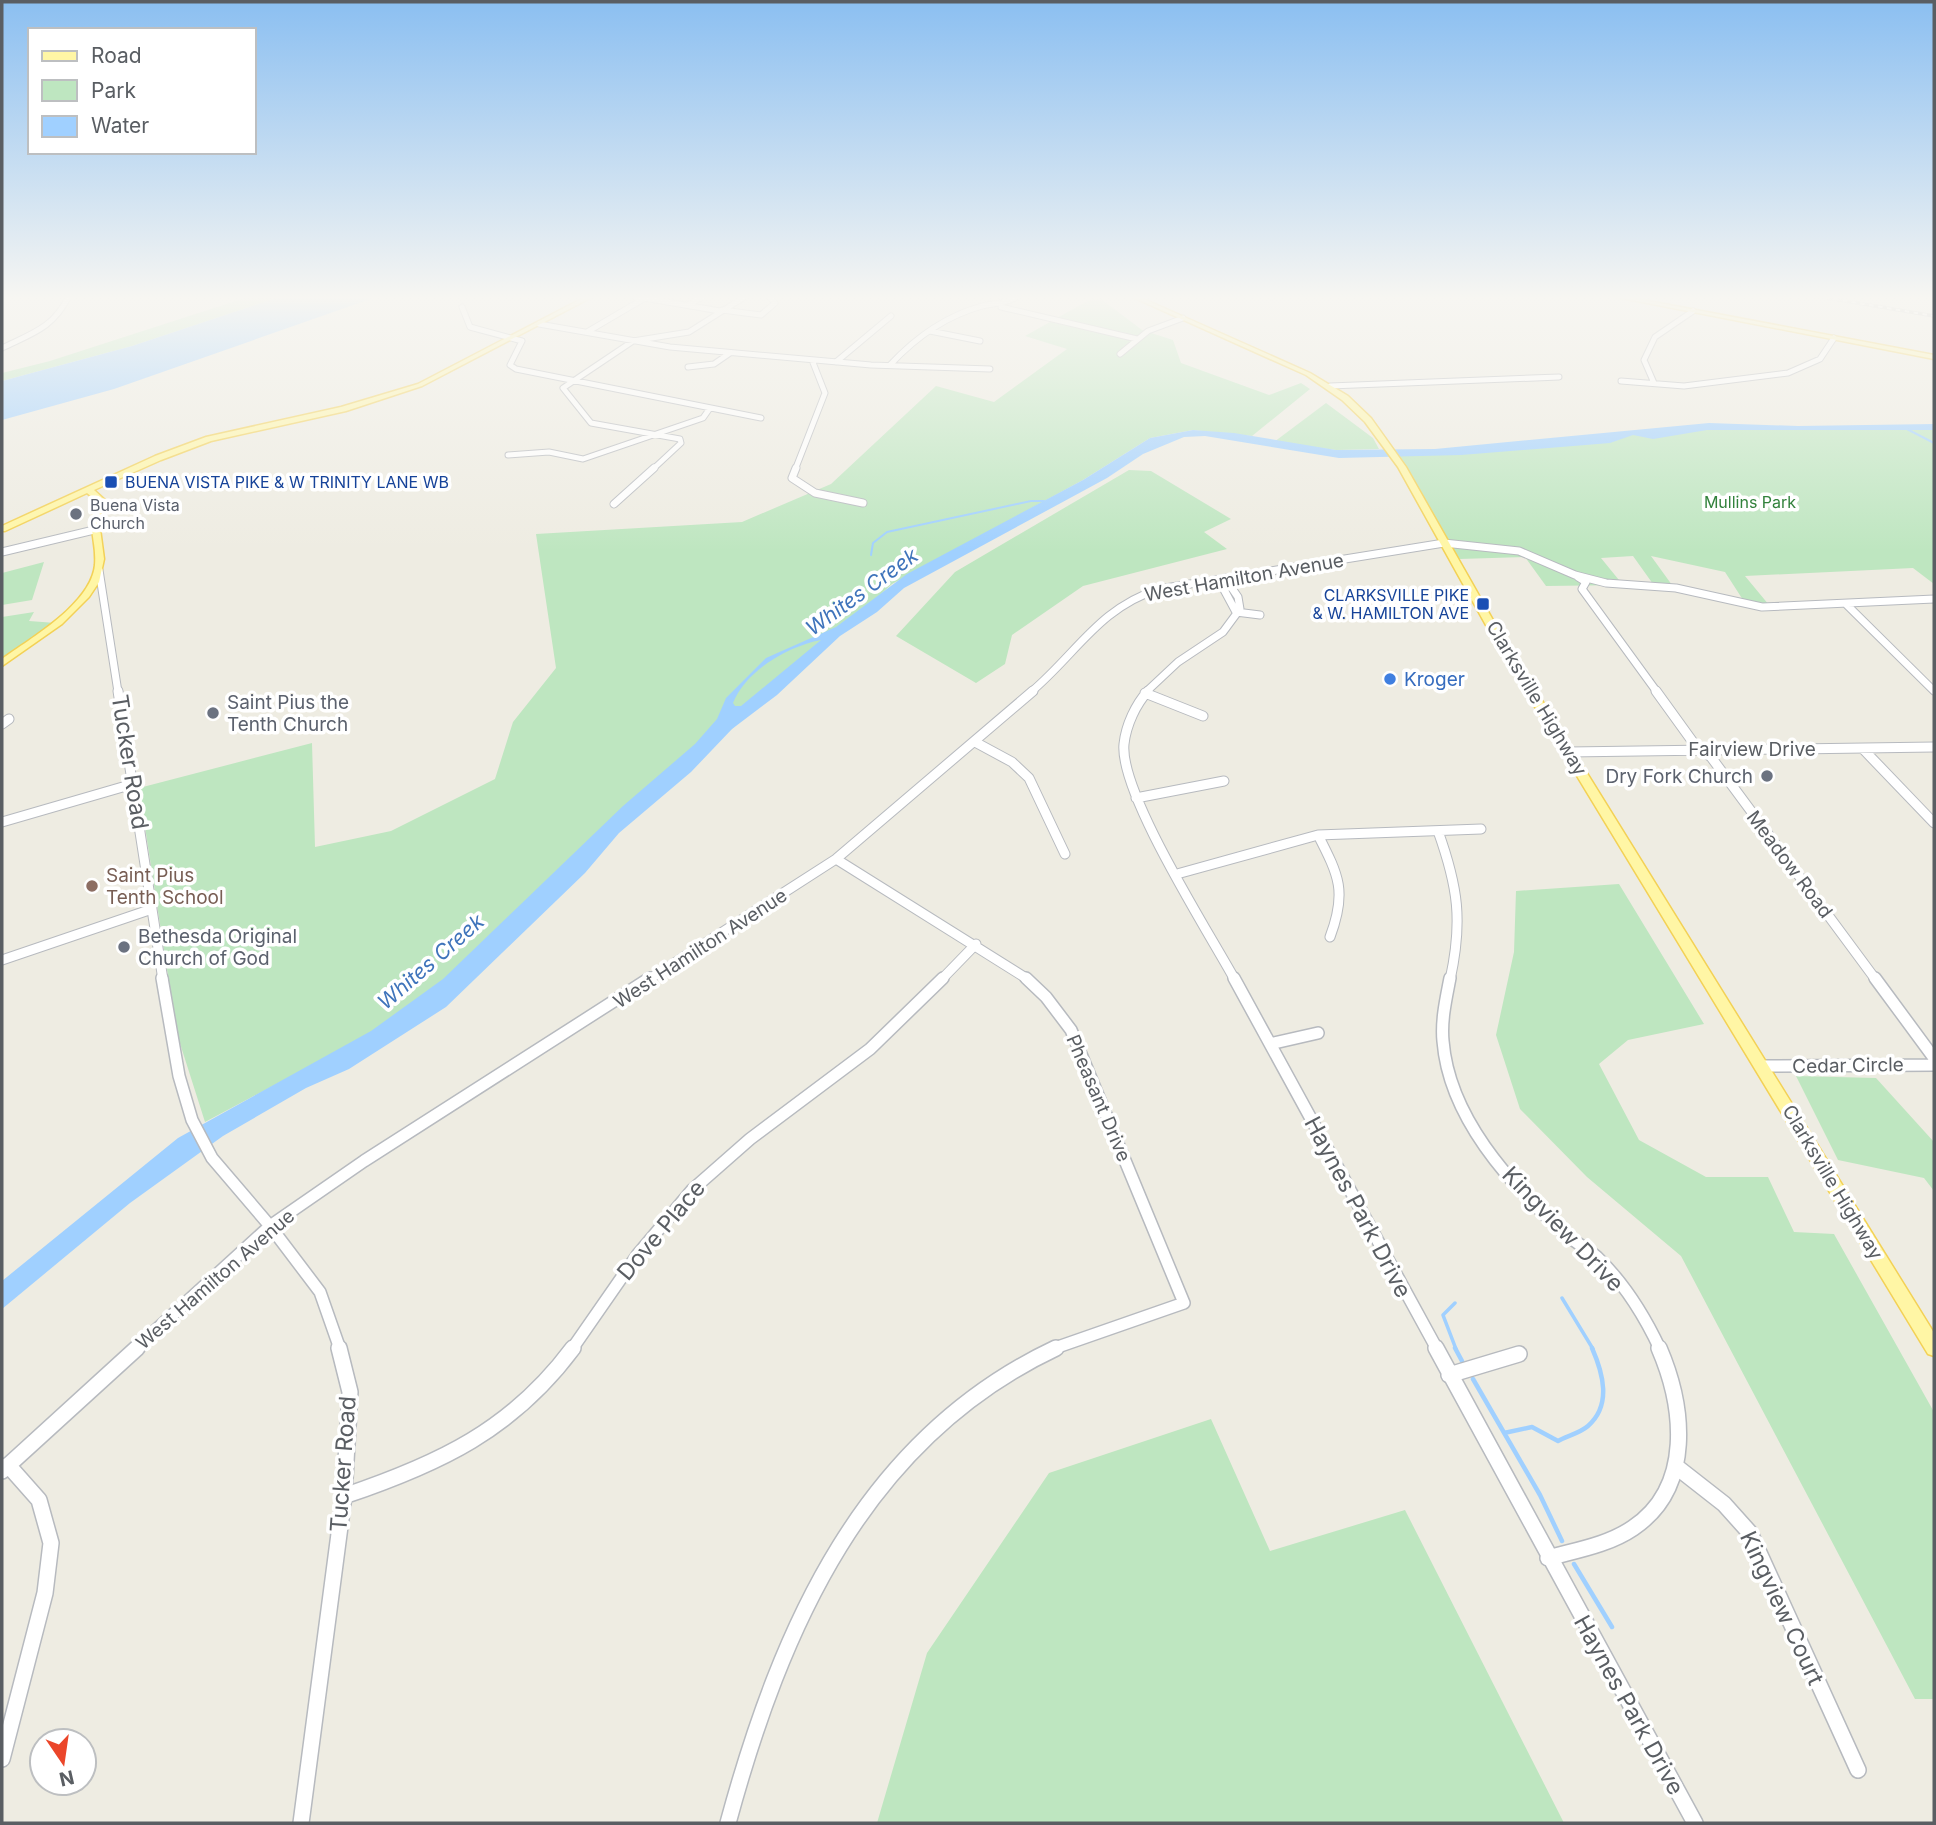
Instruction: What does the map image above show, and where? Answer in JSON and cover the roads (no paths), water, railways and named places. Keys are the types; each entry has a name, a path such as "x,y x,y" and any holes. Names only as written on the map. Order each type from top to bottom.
{"main road":[{"path":"2,529 87,489 209,439 397,394 423,381"},
{"name":"Clarksville Highway","path":"1320,381 1330,386 1356,408 1402,467 1444,543 1569,752 1934,1348"},
{"path":"2,663 71,609 91,587 99,570 93,519 101,500 87,489"}],"street":[{"path":"571,381 565,384 564,392 586,421 651,436 680,439 681,443 614,504"},
{"path":"579,381 761,418"},
{"path":"820,381 825,393 792,478 798,487 813,493 863,503"},
{"path":"1330,386 1453,381"},
{"path":"1624,381 1693,386 1728,381"},
{"path":"508,455 549,452 583,459 703,418 710,408"},
{"path":"2,552 94,530"},
{"name":"West Hamilton Avenue","path":"5,1468 270,1226 364,1161 836,859 1055,672 1111,611 1137,596 1159,589 1444,543 1519,551 1575,575 1629,587 1676,588 1762,607 1934,599"},
{"name":"Tucker Road","path":"99,570 179,1076 192,1120 212,1158 270,1226 320,1292 340,1347 350,1392 344,1496 301,1823"},
{"name":"Meadow Road","path":"1575,575 1586,582 1582,589 1700,750 1711,757 1934,1058"},
{"path":"1221,579 1232,593 1236,612 1260,615"},
{"path":"1846,604 1934,691"},
{"name":"Haynes Park Drive","path":"1236,612 1230,625 1172,665 1145,693 1125,729 1122,752 1125,773 1177,874 1695,1823"},
{"path":"1145,693 1203,716"},
{"path":"975,742 1012,762 1029,778 1065,853"},
{"name":"Fairview Drive","path":"1569,752 1934,747"},
{"path":"1863,749 1934,823"},
{"path":"1136,798 1224,781"},
{"path":"2,822 133,784"},
{"path":"1177,874 1318,835 1481,829"},
{"name":"Kingview Drive","path":"1438,831 1451,868 1460,920 1455,955 1443,1002 1441,1025 1443,1050 1452,1086 1500,1165 1564,1233 1601,1262 1637,1307 1662,1350 1677,1394 1678,1468 1661,1499 1635,1525 1620,1535 1549,1559"},
{"path":"1318,835 1339,876 1342,890 1343,900 1331,937"},
{"name":"Pheasant Drive","path":"728,1823 760,1712 785,1645 824,1570 882,1487 937,1429 1006,1376 1053,1349 1179,1307 1184,1303 1087,1063 1071,1030 1046,997 1028,979 975,944 836,859"},
{"path":"2,960 152,909"},
{"name":"Dove Place","path":"344,1496 402,1477 452,1456 517,1411 557,1370 621,1274 691,1191 740,1144 877,1042 975,944"},
{"path":"1270,1044 1318,1033"},
{"name":"Cedar Circle","path":"1762,1066 1934,1065"},
{"path":"1449,1375 1519,1354"},
{"path":"2,1759 46,1594 51,1543 39,1500 5,1468"},
{"name":"Kingview Court","path":"1678,1468 1724,1504 1750,1533 1858,1770"}],"water":[{"path":"2,381 136,381 114,389 2,420"},
{"path":"1709,423 1798,426 1934,424 1934,430 1707,430 1653,439 1633,435 1610,443 1461,455 1339,458 1205,436 1184,437 1143,454 1107,478 904,588 877,612 840,636 777,695 732,729 691,772 619,833 585,873 446,1007 349,1069 306,1088 223,1136 130,1203 2,1309 2,1281 178,1138 371,1031 443,979 623,806 695,744 717,719 726,698 766,658 836,627 907,574 1083,480 1150,438 1193,430 1234,433 1336,450 1435,449","holes":["821,640 741,706 735,706 733,703 739,691 758,670 783,654"]}],"waterway":[{"path":"1903,427 1934,443"},
{"path":"871,555 873,543 887,532 1031,501 1044,501"},
{"path":"1562,1298 1593,1349"},
{"path":"1455,1303 1443,1315 1456,1349"},
{"path":"1455,1348 1462,1361"},
{"path":"1504,1433 1532,1427 1558,1441 1588,1426 1596,1418 1603,1399 1602,1378 1592,1348"},
{"path":"1473,1379 1504,1433"},
{"path":"1504,1433 1540,1495 1562,1541"},
{"path":"1574,1564 1612,1627"}],"place":[{"name":"BUENA VISTA PIKE & W TRINITY LANE WB","path":"111,482"},
{"name":"Buena Vista Church","path":"76,514"},
{"name":"CLARKSVILLE PIKE & W. HAMILTON AVE","path":"1483,604"},
{"name":"Kroger","path":"1390,679"},
{"name":"Saint Pius the Tenth Church","path":"213,713"},
{"name":"Dry Fork Church","path":"1767,776"},
{"name":"Saint Pius Tenth School","path":"92,886"},
{"name":"Bethesda Original Church of God","path":"124,947"}],"park label":[{"name":"Mullins Park","path":"1750,502"}],"water label":[{"name":"Whites Creek","path":"862,592"},
{"name":"Whites Creek","path":"431,962"}]}
